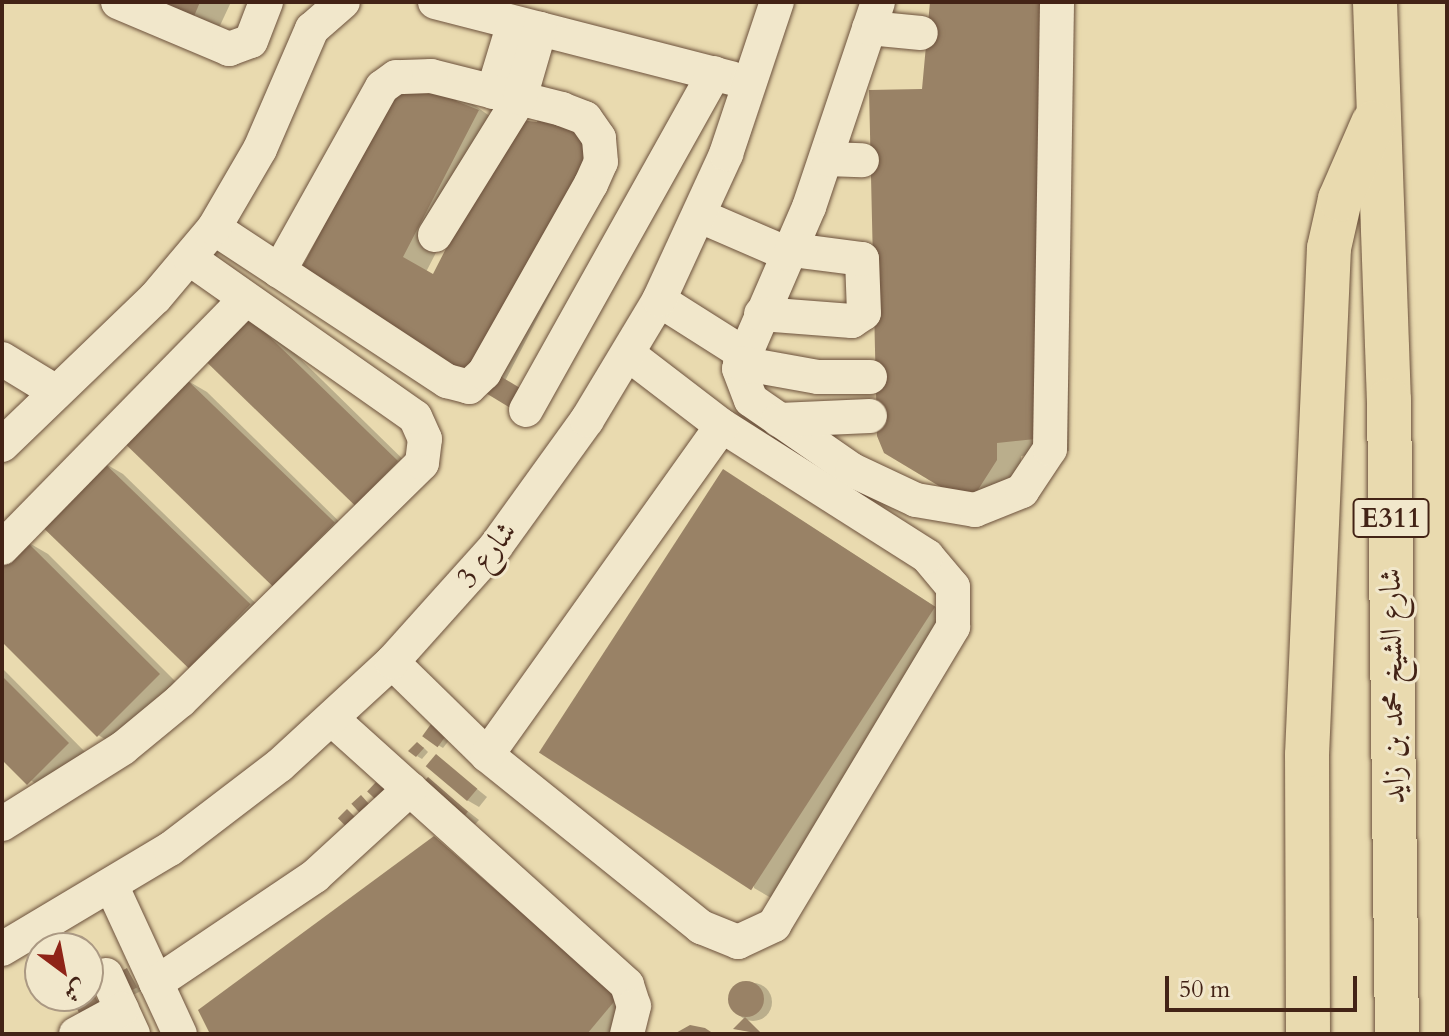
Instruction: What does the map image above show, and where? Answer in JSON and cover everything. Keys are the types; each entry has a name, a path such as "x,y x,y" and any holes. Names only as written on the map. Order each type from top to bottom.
{"highway":[{"name":"شارع الشيخ محمد بن زايد","path":"1375,2 1389,400 1397,1034"},
{"path":"1308,1034 1307,755 1329,248 1346,184 1377,114"}],"street":[{"path":"2,445 190,259 214,228 260,149 330,10 264,6 251,41 229,49 118,2"},
{"path":"435,2 507,17 752,83"},
{"name":"شارع 3","path":"2,949 112,887 226,808 332,719 392,662 496,546 628,354 659,300 700,216 752,83 777,2"},
{"path":"921,33 873,15 826,159 791,252 741,357 751,400 873,482 950,508 1000,504 1040,472 1054,423 1057,2"},
{"path":"435,235 507,95 507,17"},
{"path":"214,228 279,271 457,387 478,382 601,162 599,138 585,118 414,73 382,87 279,271"},
{"path":"526,410 714,73"},
{"path":"826,159 862,160"},
{"path":"700,216 791,252 857,255 865,265 864,313 852,321 761,314"},
{"path":"2,824 123,748 180,701 422,463 425,439 415,417 190,259"},
{"path":"2,548 245,300"},
{"path":"659,300 741,357 818,377 870,377"},
{"path":"392,662 487,755 718,938 758,937 774,925 953,627 956,607 953,587 927,556 722,426 628,354"},
{"path":"2,359 56,392"},
{"path":"779,420 870,416"},
{"path":"487,755 722,426"},
{"path":"332,719 627,985 634,1006 627,1034"},
{"path":"156,983 315,876 410,789"},
{"path":"112,887 180,1034"},
{"path":"76,1034 127,1022 106,975"}],"building":[{"path":"144,2 200,2 192,21"},
{"path":"930,2 1044,2 1045,438 997,443 997,460 969,504 884,453 877,436 869,90 922,89"},
{"path":"401,79 459,92 456,101 479,110 403,257 433,274 512,119 537,122 540,112 580,121 593,151 471,385 338,287 300,271"},
{"path":"247,315 398,461 355,505 204,360"},
{"path":"495,373 525,391 514,410 484,392"},
{"path":"183,376 335,523 273,587 121,440"},
{"path":"98,457 251,604 189,668 36,521"},
{"path":"723,469 935,607 751,890 539,752"},
{"path":"23,538 160,674 97,737 2,642 2,559"},
{"path":"2,676 69,743 27,785 2,760"},
{"path":"431,724 446,735 438,747 422,736"},
{"path":"417,742 424,748 416,757 408,751"},
{"path":"436,754 477,789 467,801 426,766"},
{"path":"428,777 468,812 457,825 417,790"},
{"path":"376,782 388,793 379,802 367,792"},
{"path":"361,795 369,804 359,813 351,804"},
{"path":"347,809 355,817 346,826 338,818"},
{"path":"434,836 618,997 587,1034 210,1034 198,1010"},
{"path":"127,968 137,988 125,994 115,974"},
{"path":"746,981 759,986 764,999 759,1012 746,1017 733,1012 728,999 733,986"},
{"path":"745,1017 762,1034 733,1029"},
{"path":"690,1025 705,1028 714,1034 674,1034"}]}
